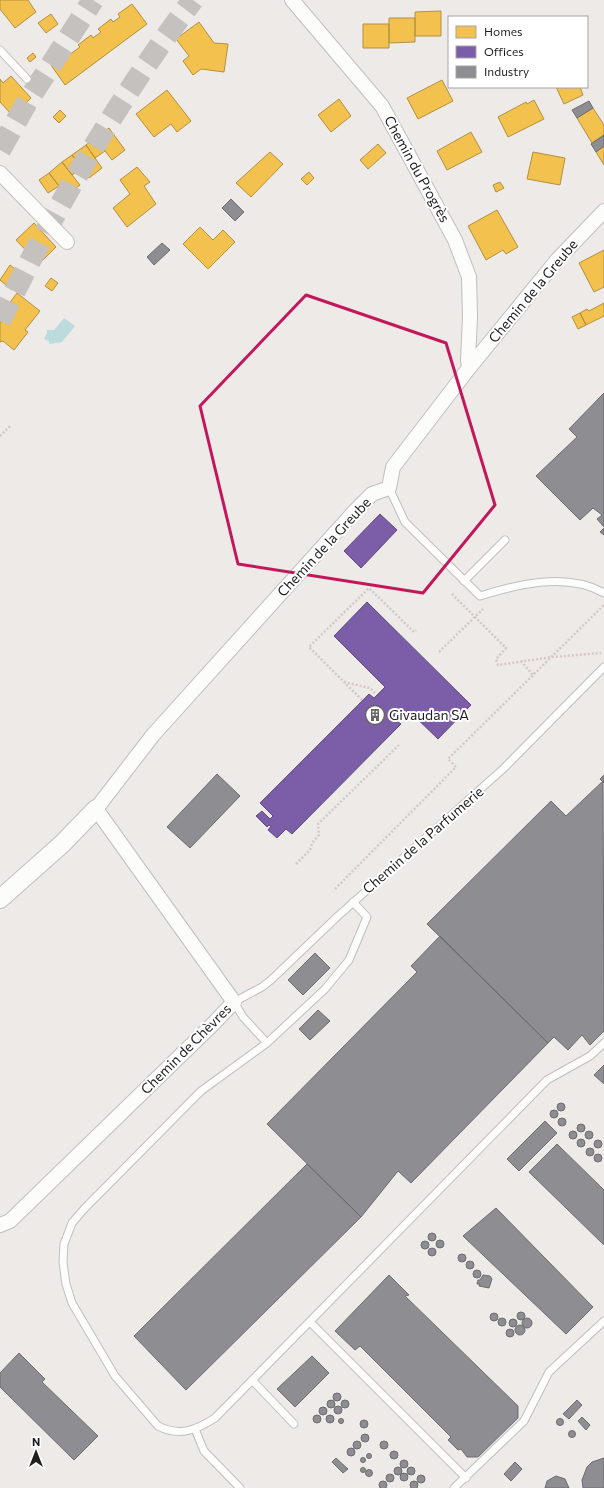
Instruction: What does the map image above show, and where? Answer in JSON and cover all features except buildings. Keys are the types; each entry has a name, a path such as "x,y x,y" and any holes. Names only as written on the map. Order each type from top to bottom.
{"street":[{"name":"Chemin du Progrès","path":"292,0 382,106 455,240 469,278 469,368"},
{"path":"0,173 67,242"},
{"name":"Chemin de la Greube","path":"96,808 153,735 355,511 372,494 389,488 393,467 469,368 558,259 604,211"},
{"path":"0,899 62,844 96,808"},
{"name":"Chemin de Chèvres","path":"0,1225 10,1221 234,1002 96,808"}],"lane":[{"path":"0,50 28,79"},
{"path":"389,488 405,522 480,596 505,588 556,581 582,583 604,593"},
{"path":"464,581 505,540"},
{"name":"Chemin de la Parfumerie","path":"234,1002 262,987 271,980 353,902 503,769 604,667"},
{"path":"353,902 367,917 349,960 325,989 267,1044 201,1090 84,1209 72,1223 64,1244 66,1284 72,1303 116,1376 158,1426 175,1432 195,1429 215,1418 547,1080 590,1056 604,1043"},
{"path":"234,1002 243,1017 267,1044"},
{"path":"454,1488 524,1421 549,1372 604,1321"},
{"path":"310,1322 466,1478"},
{"path":"252,1380 294,1424"},
{"path":"195,1429 204,1451 240,1488"}],"path":[{"path":"0,436 11,425"},
{"path":"362,700 309,647 369,588 414,632 416,630"},
{"path":"452,594 506,648 496,659 498,665 552,657 600,653"},
{"path":"335,888 456,767 448,759 604,605"},
{"path":"439,652 486,608"},
{"path":"521,661 533,675"},
{"path":"343,682 370,688 375,692"},
{"path":"296,864 310,850 312,843 319,835 318,824 399,745"}],"highlighted area":[{"path":"306,295 446,343 495,505 423,593 238,564 200,406"}],"water":[{"path":"64,318 75,326 62,342 49,344 49,341 44,339 47,330 54,330"}],"tunnel":[{"path":"0,150 27,102 93,0"},
{"path":"0,321 65,196 113,116 165,38 193,0"}],"place":[{"name":"Givaudan SA","path":"375,715"}]}
